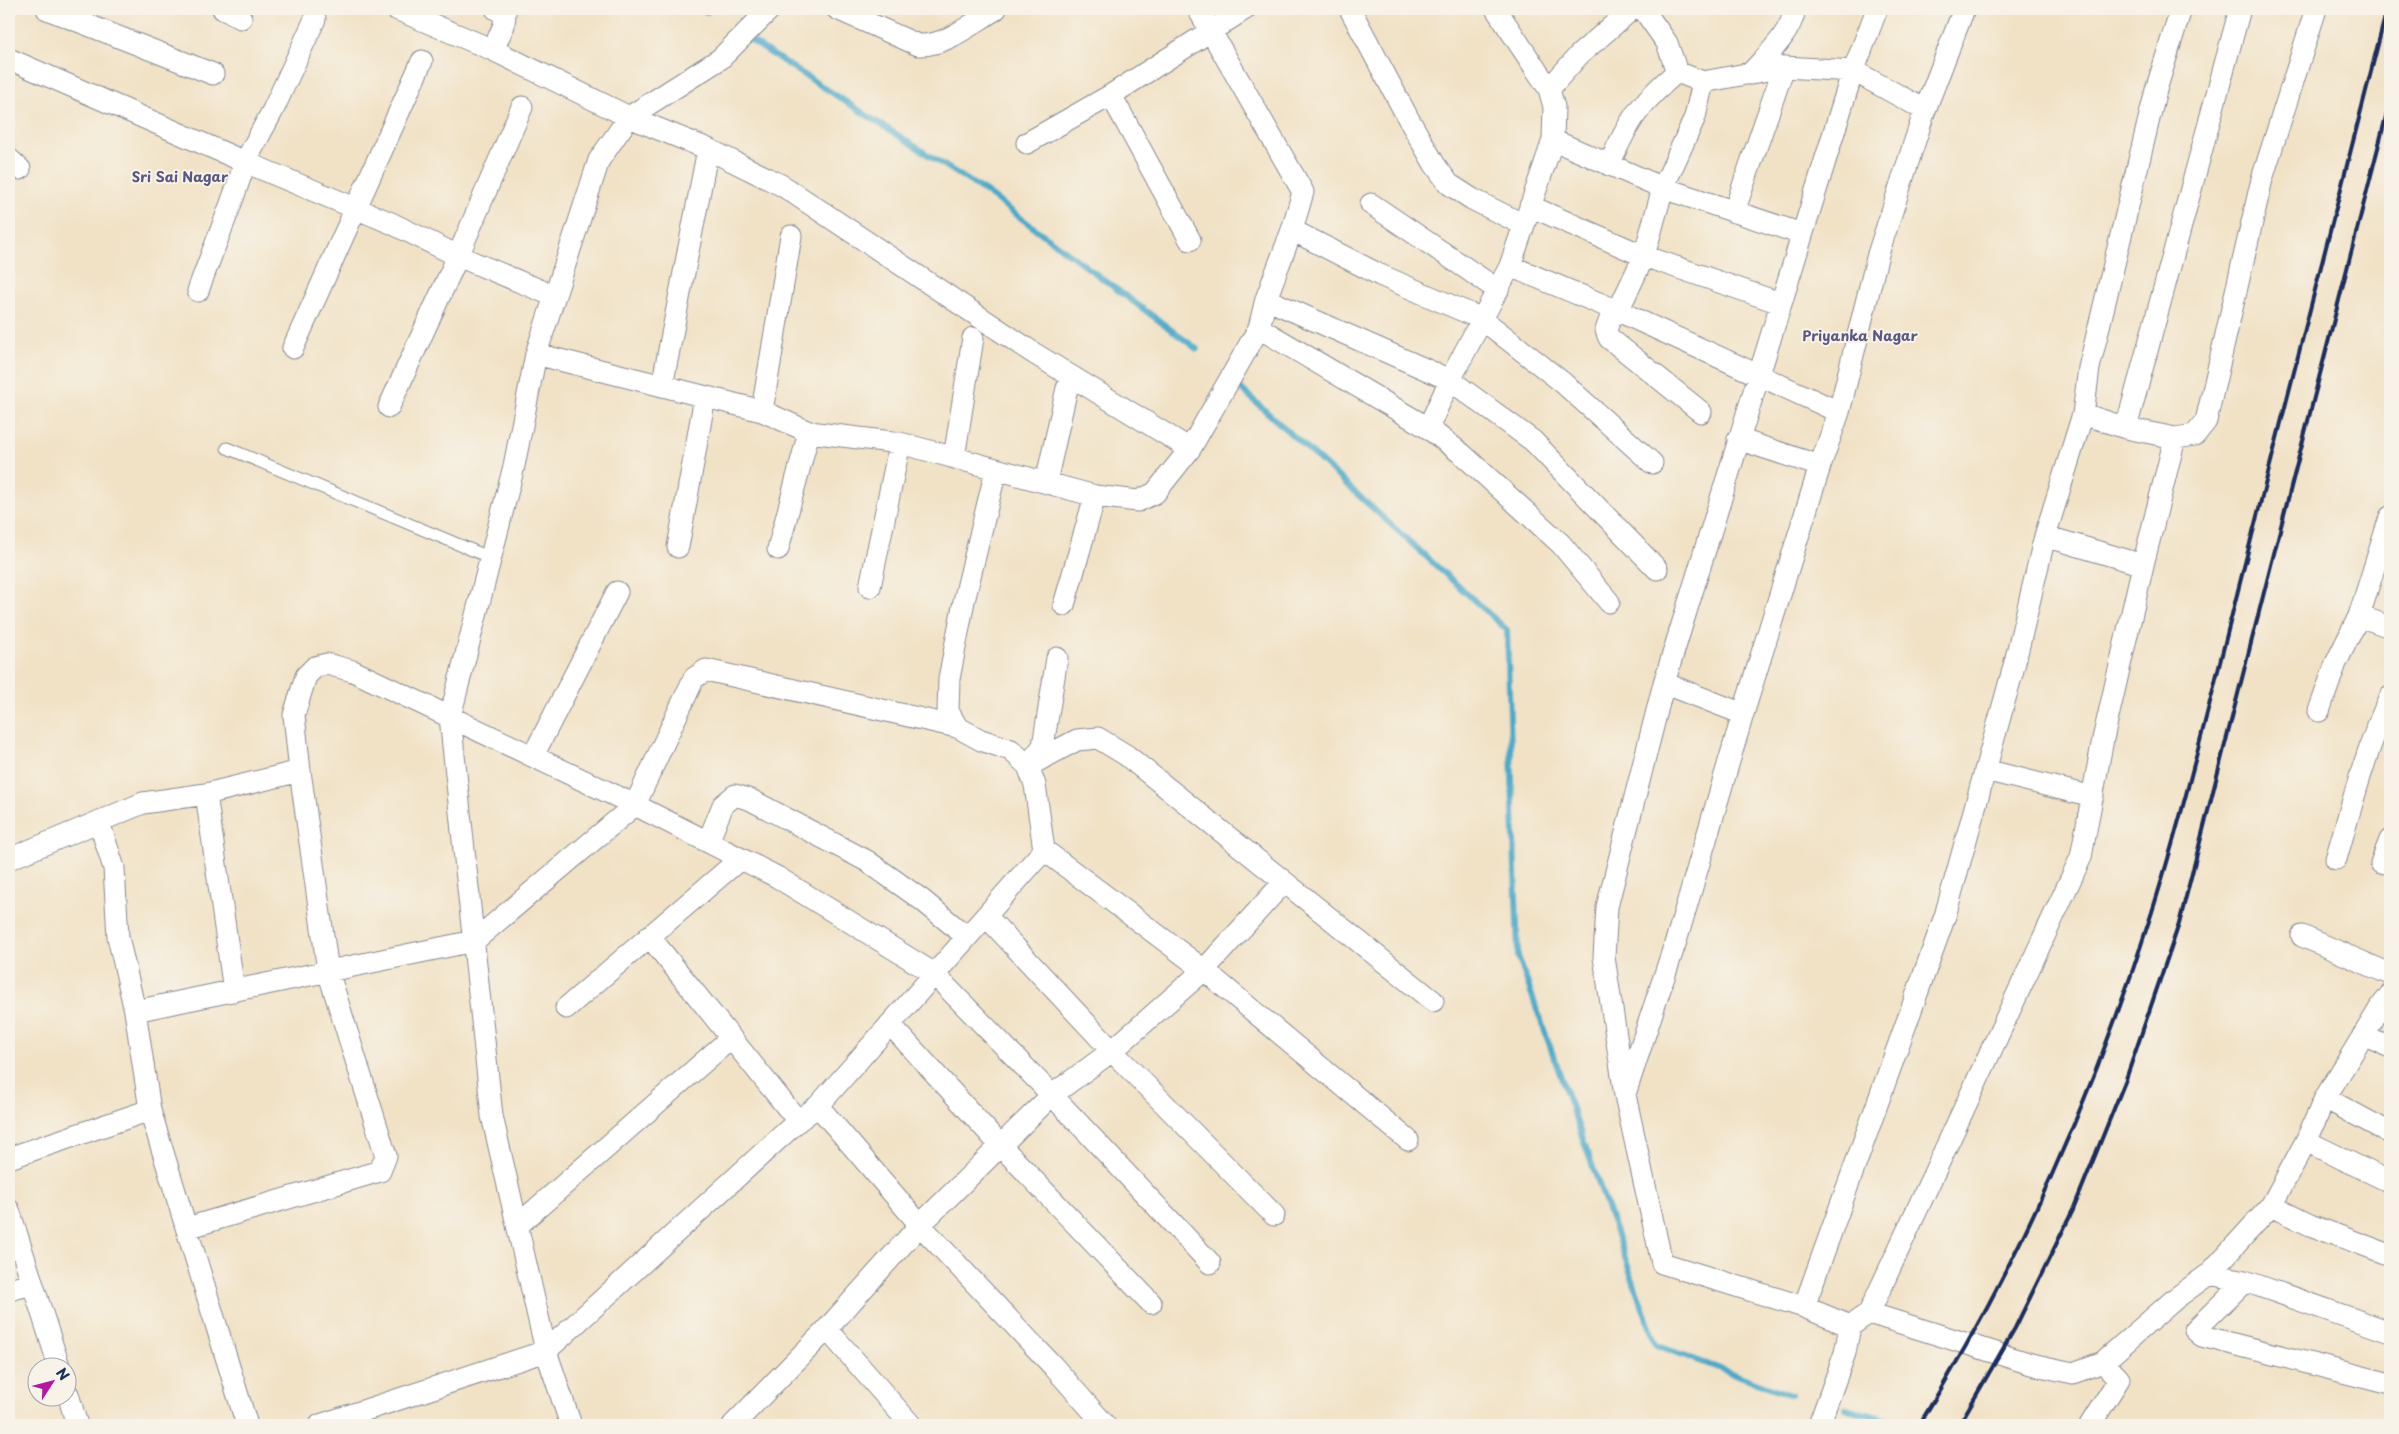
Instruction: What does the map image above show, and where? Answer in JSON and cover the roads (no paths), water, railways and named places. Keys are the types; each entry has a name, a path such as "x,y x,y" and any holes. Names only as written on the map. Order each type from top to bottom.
{"street":[{"path":"46,9 213,74"},
{"path":"396,9 493,50 629,116 708,150 783,186 1035,354 1190,449"},
{"path":"493,50 504,25 505,14 496,9"},
{"path":"837,9 918,45 928,46 941,42 996,9"},
{"path":"536,354 762,411 809,432 900,443 1095,496 1138,501 1155,493 1190,449 1259,328 1266,299 1292,230 1303,192 1198,9"},
{"path":"1027,143 1111,95 1245,9"},
{"path":"1350,9 1408,118 1435,165 1449,184 1472,199 1780,303"},
{"path":"1428,428 1450,380 1510,266 1552,140 1554,107 1549,89 1496,9"},
{"path":"1549,89 1579,55 1632,9"},
{"path":"1643,9 1667,43 1677,72 1703,82 1784,67 1854,71 1926,110"},
{"path":"1750,74 1775,45 1794,18 1795,9"},
{"path":"1850,1326 1804,1307 1662,1263 1625,1095 1604,957 1607,907 1664,683 1738,439 1759,377 1780,303 1854,71 1877,9"},
{"path":"1625,1095 1677,938 1743,714 1820,466 1839,412 1878,254 1926,110 1964,9"},
{"path":"1804,1307 1945,916 2014,666 2045,536 2083,414 2089,368 2156,90 2181,9"},
{"path":"2126,428 2240,9"},
{"path":"2083,414 2126,428 2175,438 2196,435 2206,421 2262,179 2316,9"},
{"path":"571,1425 546,1352 492,1116 450,717 514,466 536,354 600,160 629,116 720,59 766,10"},
{"path":"198,290 235,196 245,162 273,110 315,19"},
{"path":"9,59 356,210 391,223 458,256 554,296"},
{"path":"293,348 422,61"},
{"path":"1734,212 1784,67"},
{"path":"1609,164 1627,124 1648,96 1677,72"},
{"path":"1700,412 1609,338 1606,330 1644,256 1663,188 1695,117 1703,82"},
{"path":"1111,95 1190,240"},
{"path":"389,407 458,256 522,107"},
{"path":"1552,140 1663,188 1802,234"},
{"path":"662,386 708,150"},
{"path":"1371,204 1498,290"},
{"path":"1292,230 1380,274 1482,319 1562,382 1652,463"},
{"path":"762,411 791,236"},
{"path":"1510,266 1616,310 1839,412"},
{"path":"1266,299 1450,380 1534,441 1657,569"},
{"path":"1259,328 1428,428 1491,478 1561,544 1609,602"},
{"path":"954,458 974,338"},
{"path":"1046,482 1067,388"},
{"path":"678,547 706,397"},
{"path":"778,549 809,432"},
{"path":"1819,1425 1845,1352 1850,1326 1869,1313 2082,857 2103,740 2143,565 2175,438"},
{"path":"1738,439 1820,466"},
{"path":"870,587 900,443"},
{"path":"957,727 948,711 950,679 964,600 996,470"},
{"path":"1064,605 1095,496"},
{"path":"2320,711 2336,663 2359,616 2390,517"},
{"path":"2045,536 2143,565"},
{"path":"533,756 616,592"},
{"path":"2359,616 2390,627"},
{"path":"1028,766 1043,746 1057,658"},
{"path":"187,1228 380,1171 386,1156 328,971 300,771 294,715 306,676 315,667 327,664 353,671 635,805 740,858 777,877 933,974 1052,1095 1210,1263"},
{"path":"135,1011 474,941 635,805 694,678 706,670 957,727 981,740 1011,750 1028,766 1035,785 1044,850 1204,970 1408,1140"},
{"path":"1664,683 1743,714"},
{"path":"2336,859 2362,767 2390,697"},
{"path":"1028,766 1076,740 1098,738 1126,755 1433,1001"},
{"path":"1985,770 2093,797"},
{"path":"9,858 143,803 206,794 300,771"},
{"path":"206,794 234,991"},
{"path":"708,842 723,805 735,795 752,800 867,860 922,900 967,937"},
{"path":"99,822 114,868 118,937 135,1011 150,1110 247,1425"},
{"path":"2380,863 2390,840"},
{"path":"320,1425 546,1352 798,1121 818,1106 1044,850"},
{"path":"566,1008 740,858"},
{"path":"733,1425 827,1329 920,1225 1000,1146 1052,1095 1112,1050 1204,970 1284,882"},
{"path":"986,916 1112,1050 1274,1214"},
{"path":"650,936 798,1121"},
{"path":"2302,936 2390,974"},
{"path":"1869,1313 2031,1364 2073,1373 2103,1362 2176,1298 2209,1274 2271,1206 2306,1141 2325,1098 2390,995"},
{"path":"890,1024 1000,1146 1151,1303"},
{"path":"2363,1035 2390,1047"},
{"path":"517,1226 731,1038"},
{"path":"2325,1098 2390,1133"},
{"path":"818,1106 920,1225 1053,1366 1105,1425"},
{"path":"9,1158 150,1110"},
{"path":"2306,1141 2390,1182"},
{"path":"2271,1206 2310,1225 2390,1255"},
{"path":"9,1210 56,1356"},
{"path":"2209,1274 2245,1282 2390,1332"},
{"path":"2245,1282 2195,1330 2202,1336 2390,1384"},
{"path":"9,1290 32,1284"},
{"path":"827,1329 911,1425"},
{"path":"2090,1425 2119,1379 2103,1362"},
{"path":"71,1406 77,1425"}],"lane":[{"path":"227,448 490,558"}],"waterway":[{"path":"702,9 707,12"},
{"path":"747,38 986,192 1197,349"},
{"path":"1238,386 1507,630 1518,956 1656,1345 1791,1395"},
{"path":"1846,1408 1906,1425"}],"railway":[{"path":"1919,1425 1955,1365 2021,1240 2079,1111 2130,979 2178,825 2387,9"},
{"path":"1959,1425 2015,1328 2073,1210 2126,1079 2179,924 2390,101"}],"district":[{"name":"Sri Sai Nagar","path":"180,176"},
{"name":"Priyanka Nagar","path":"1860,335"}]}
